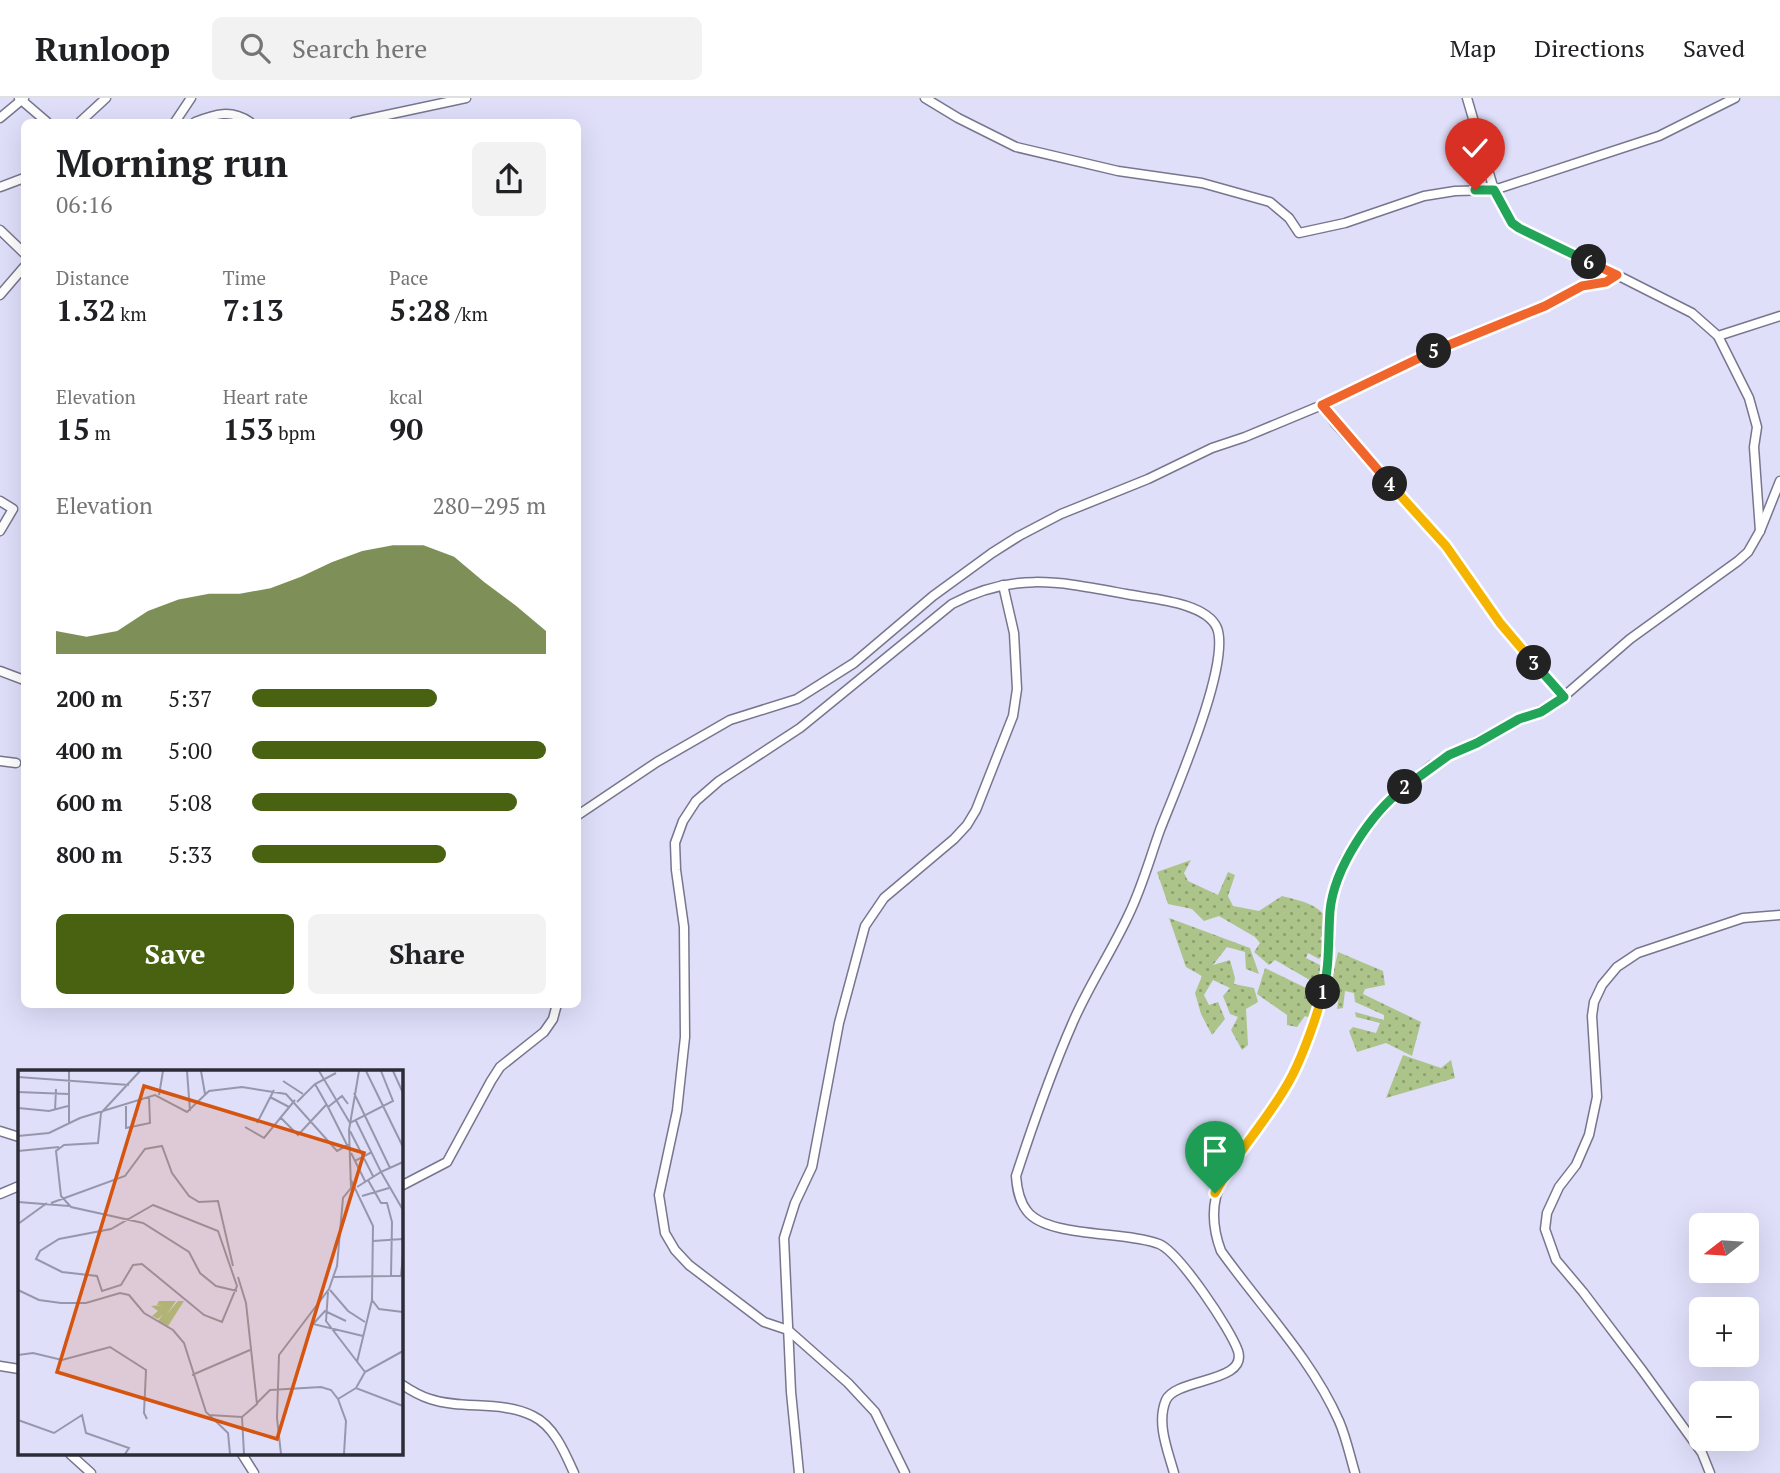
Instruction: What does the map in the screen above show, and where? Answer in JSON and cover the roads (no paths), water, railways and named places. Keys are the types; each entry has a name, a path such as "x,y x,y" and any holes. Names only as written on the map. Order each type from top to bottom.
{"street":[{"path":"83,119 106,98"},
{"path":"177,119 191,98"},
{"path":"368,119 466,98"},
{"path":"925,98 1016,147 1118,171 1202,183 1270,202 1289,218 1299,233 1345,223 1424,196 1455,191 1494,190 1659,136 1735,98"},
{"path":"1467,98 1494,190 1512,223 1692,313 1718,337 1749,398 1757,427 1754,447 1760,531"},
{"path":"0,118 21,99 44,119"},
{"path":"204,119 228,113 245,119"},
{"path":"0,187 21,179"},
{"path":"0,230 21,250"},
{"path":"0,295 21,270"},
{"path":"581,813 657,762 730,720 797,699 854,663 933,596 1019,536 1061,514 1148,479 1212,448 1245,438 1322,405 1428,353 1545,306 1582,286 1606,282 1617,275"},
{"path":"1718,337 1780,316"},
{"path":"1322,405 1335,423 1446,546 1500,623 1564,697"},
{"path":"1354,1473 1340,1424 1329,1400 1305,1362 1222,1251 1215,1227 1215,1193 1236,1157 1294,1073 1318,1012 1325,986 1330,943 1330,911 1345,859 1397,793 1432,765 1519,719 1541,712 1564,697 1610,655 1748,552 1760,531 1780,481"},
{"path":"0,500 13,509 0,531"},
{"path":"905,1473 875,1412 848,1383 788,1330 764,1322 689,1265 675,1250 665,1233 659,1195 677,1111 685,1037 684,927 675,843 683,821 696,801 719,781 800,728 952,604 976,591 1037,581 1072,584 1177,603 1200,611 1210,619 1216,625 1221,645 1198,733 1130,913 1073,1020 1016,1176 1020,1199 1028,1213 1038,1222 1053,1227 1145,1241 1161,1245 1175,1255 1235,1344 1239,1359 1237,1366 1223,1374 1176,1390 1168,1395 1164,1402 1162,1425 1174,1473"},
{"path":"799,1473 784,1238 791,1212 812,1167 839,1023 865,926 884,898 967,825 1013,716 1017,689 1014,633 1003,585"},
{"path":"0,671 21,679"},
{"path":"0,761 16,763"},
{"path":"1710,1473 1702,1453 1642,1370 1556,1261 1545,1229 1547,1213 1559,1187 1576,1165 1589,1135 1597,1097 1592,1016 1594,1002 1602,985 1617,967 1638,953 1743,918 1780,915"},
{"path":"402,1185 447,1162 495,1074 544,1032 553,1019 556,1008"},
{"path":"0,1131 18,1137"},
{"path":"0,1195 18,1186"},
{"path":"0,1366 18,1368"},
{"path":"402,1385 429,1399 492,1406 534,1416 544,1424 559,1444 574,1473"},
{"path":"72,1456 90,1473"},
{"path":"243,1456 254,1473"}]}
